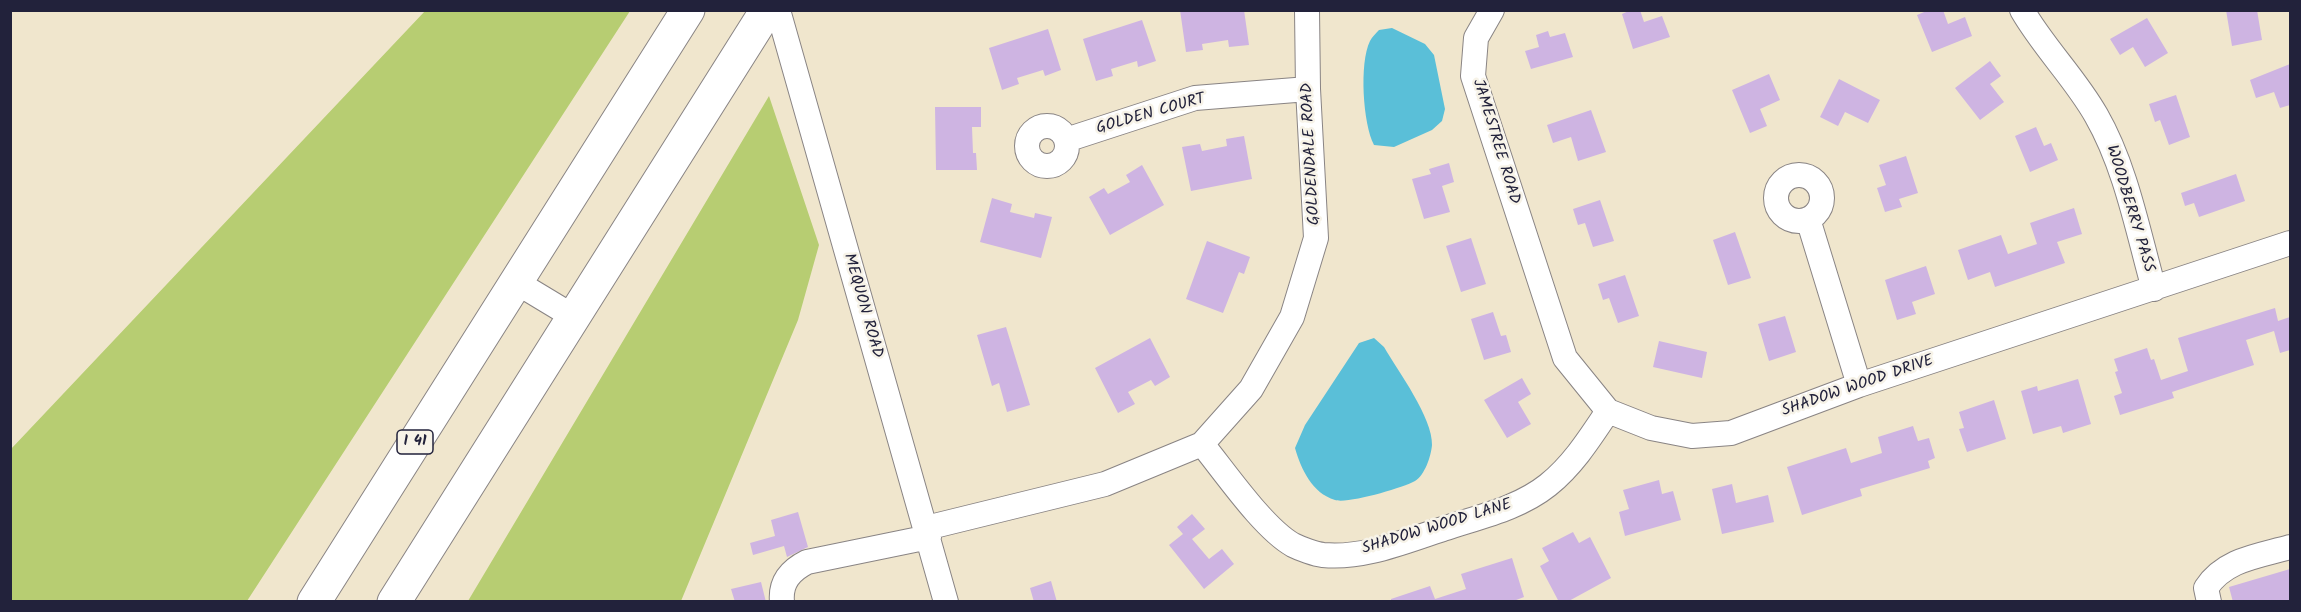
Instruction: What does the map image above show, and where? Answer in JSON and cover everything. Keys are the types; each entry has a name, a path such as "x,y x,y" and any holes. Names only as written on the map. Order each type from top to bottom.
{"highway":[{"name":"I 41","path":"314,602 688,10"},
{"path":"394,602 767,10"}],"street":[{"name":"MEQUON ROAD","path":"778,10 946,602"},
{"name":"GOLDENDALE ROAD","path":"782,602 786,579 794,568 807,562 1105,484 1202,444 1251,389 1292,317 1316,238 1308,89 1307,10"},
{"name":"JAMESTREE ROAD","path":"1492,10 1476,38 1473,76 1525,240"},
{"name":"WOODBERRY PASS","path":"2022,10 2096,115 2110,144 2154,289"},
{"name":"GOLDEN COURT","path":"1066,140 1195,98 1308,89"},
{"path":"1808,219 1859,385"},
{"name":"SHADOW WOOD DRIVE","path":"1525,240 1565,358 1608,411 1651,428 1692,436 1731,433 1859,385 2290,243"},
{"path":"516,282 574,317"},
{"name":"SHADOW WOOD LANE","path":"1202,444 1272,528 1294,545 1322,555 1355,553 1392,545 1498,511 1527,499 1547,486 1566,469 1608,411"},
{"path":"2209,602 2206,588 2214,576 2230,565 2290,547"}],"green space":[{"path":"425,11 630,11 247,601 11,601 11,449"},
{"path":"769,96 819,245 798,320 681,601 468,601"}],"water":[{"path":"1392,28 1425,44 1434,55 1445,109 1442,121 1432,130 1394,147 1374,145 1367,123 1364,93 1364,64 1370,41 1379,30"},
{"path":"1374,338 1384,347 1421,408 1431,434 1430,454 1425,470 1415,481 1363,498 1335,500 1327,497 1314,486 1304,472 1295,448 1305,425 1359,343"}],"building":[{"path":"1180,10 1244,10 1249,45 1229,47 1228,40 1202,44 1203,50 1186,52"},
{"path":"1631,10 1640,10 1644,22 1662,16 1670,37 1633,49 1622,14"},
{"path":"1929,10 1943,10 1948,24 1965,17 1972,36 1932,52 1917,15"},
{"path":"2226,10 2257,10 2262,40 2232,46"},
{"path":"2147,18 2168,53 2145,67 2133,47 2120,55 2110,39"},
{"path":"1142,20 1156,61 1138,67 1137,61 1111,69 1113,76 1096,81 1083,39"},
{"path":"1048,29 1061,70 1045,76 1043,70 1017,78 1019,84 1002,90 989,48"},
{"path":"1548,31 1550,37 1565,33 1573,57 1531,69 1525,51 1539,47 1536,35"},
{"path":"1990,61 2001,76 1990,84 2004,102 1980,120 1955,88"},
{"path":"2290,64 2290,105 2280,108 2274,92 2256,98 2250,80"},
{"path":"1769,74 1780,100 1760,109 1767,126 1750,133 1732,90"},
{"path":"1839,79 1880,100 1868,123 1845,112 1838,126 1820,117"},
{"path":"2176,95 2190,137 2169,145 2160,120 2155,122 2149,104"},
{"path":"935,107 981,107 981,127 972,127 973,153 976,153 977,170 936,170"},
{"path":"1591,110 1606,152 1578,161 1571,137 1553,143 1547,125"},
{"path":"2036,127 2044,146 2051,143 2058,160 2030,172 2015,136"},
{"path":"1244,136 1252,179 1191,191 1182,147 1200,144 1202,151 1227,146 1226,139"},
{"path":"1906,156 1918,193 1899,199 1902,207 1885,212 1877,188 1886,185 1879,165"},
{"path":"1449,163 1454,182 1442,186 1450,212 1424,219 1412,179 1431,174 1429,169"},
{"path":"1142,165 1164,205 1110,235 1089,197 1104,188 1108,194 1130,182 1126,175"},
{"path":"2236,174 2245,201 2199,217 2194,203 2185,206 2181,193"},
{"path":"992,198 1012,204 1010,212 1034,218 1035,213 1052,217 1041,258 980,242"},
{"path":"1600,200 1614,241 1593,247 1585,223 1578,225 1573,209"},
{"path":"2074,208 2082,234 2057,242 2065,263 1995,287 1990,272 1968,280 1958,250 2001,235 2008,254 2037,244 2030,223"},
{"path":"1735,232 1751,278 1728,285 1713,240"},
{"path":"1471,238 1486,284 1461,292 1446,246"},
{"path":"1207,241 1250,257 1244,274 1239,272 1223,313 1186,299"},
{"path":"1926,266 1935,294 1912,302 1916,314 1897,320 1885,280"},
{"path":"1625,275 1639,316 1618,323 1609,298 1603,300 1598,284"},
{"path":"2275,308 2278,321 2290,317 2290,350 2280,353 2274,331 2246,340 2254,365 2172,392 2174,398 2120,415 2114,396 2122,393 2115,372 2118,371 2114,359 2147,348 2151,360 2154,359 2161,380 2188,371 2178,338"},
{"path":"1493,312 1501,336 1506,335 1511,352 1484,360 1471,319"},
{"path":"1785,316 1796,352 1769,361 1758,324"},
{"path":"1006,327 1030,405 1007,412 999,383 992,386 977,335"},
{"path":"1150,338 1170,377 1155,386 1151,380 1128,392 1135,404 1118,413 1095,368"},
{"path":"1659,341 1707,352 1702,378 1653,367"},
{"path":"1522,378 1531,394 1518,402 1531,424 1507,438 1484,400"},
{"path":"2078,379 2091,424 2063,433 2061,426 2033,434 2021,391 2037,386 2038,391"},
{"path":"1994,400 2006,439 1967,452 1959,429 1964,428 1959,412"},
{"path":"1913,426 1918,441 1929,438 1935,458 1928,461 1930,468 1860,489 1862,496 1802,515 1787,467 1846,448 1851,463 1882,453 1878,437"},
{"path":"1659,480 1662,494 1673,491 1681,520 1625,536 1619,512 1629,509 1623,490"},
{"path":"1732,484 1736,503 1768,495 1774,522 1722,534 1712,489"},
{"path":"798,512 808,547 787,557 784,546 753,555 750,543 775,536 771,520"},
{"path":"1192,514 1205,529 1192,539 1209,559 1222,549 1234,564 1204,589 1169,545 1183,534 1177,527"},
{"path":"1573,532 1579,543 1590,537 1611,578 1567,602 1559,602 1540,566 1549,561 1542,548"},
{"path":"1512,558 1524,597 1511,602 1391,602 1391,599 1430,586 1435,599 1466,589 1461,574"},
{"path":"2290,569 2290,602 2233,602 2229,587"},
{"path":"1051,581 1057,602 1034,602 1030,588"},
{"path":"761,582 766,602 735,602 731,589"}]}
